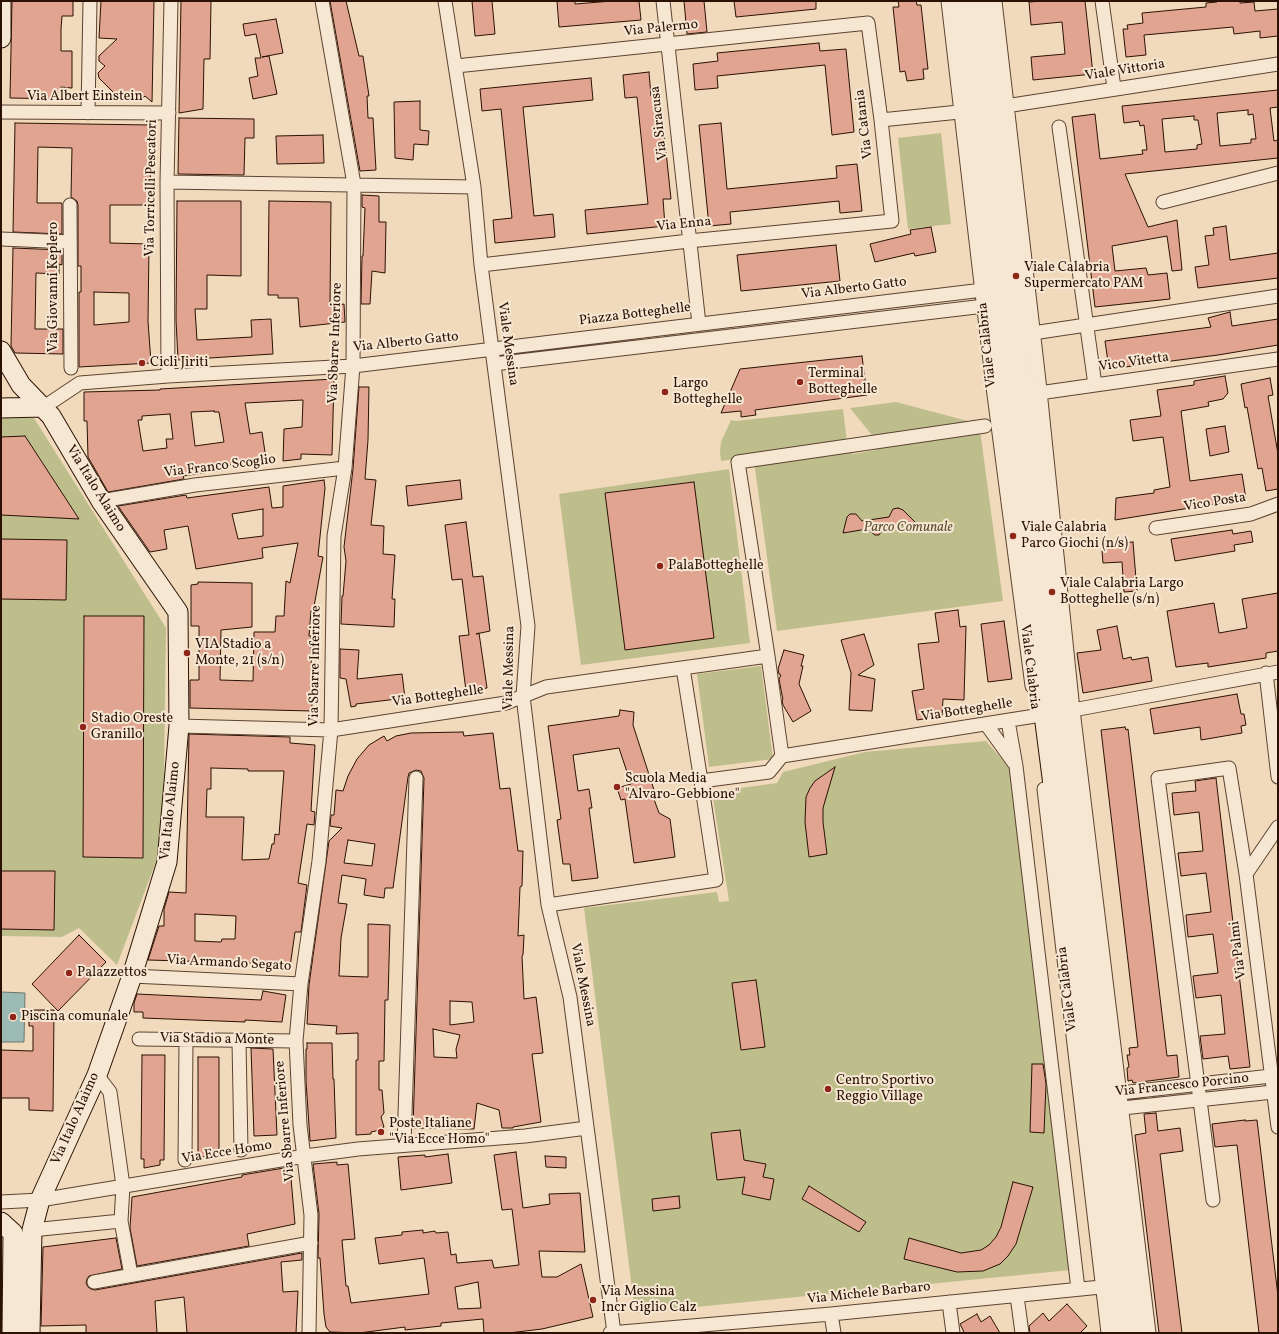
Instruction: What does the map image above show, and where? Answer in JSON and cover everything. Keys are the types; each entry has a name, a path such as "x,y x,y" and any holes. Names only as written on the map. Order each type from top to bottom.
{"main road":[{"path":"1,1 1,38"},
{"name":"Viale Calabria","path":"964,1 984,109"},
{"name":"Viale Calabria","path":"980,1 984,109 995,295 1017,396 1052,713 1108,1102 1116,1285 1120,1333"},
{"name":"Via Italo Alaimo","path":"1,351 21,385 44,407 51,416 100,501 178,612 179,726 167,862 132,976 97,1075 40,1200 32,1230 30,1333"},
{"path":"1,408 44,407"},
{"path":"12,1333 7,1295 5,1229 32,1230"},
{"name":"Viale Calabria","path":"1116,1285 1137,1333"}],"street":[{"path":"88,113 90,1"},
{"name":"Via Torricelli Pescatori","path":"168,376 167,182 171,1"},
{"name":"Via Sbarre Inferiore","path":"309,1333 311,1215 305,1156 300,1125 296,1042 301,984 319,861 331,730 334,536 345,468 353,366 354,184 322,1"},
{"name":"Viale Messina","path":"445,1 474,187 481,265 528,626 523,696 548,905 570,997 614,1333"},
{"name":"Via Siracusa","path":"664,1 667,44 689,241"},
{"name":"Viale Calabria","path":"948,1 984,109 1033,332 1017,396"},
{"name":"Viale Calabria","path":"995,1 984,109 995,295 1017,396 1116,1285 1108,1333"},
{"path":"1102,1 1114,88"},
{"name":"Via Palermo","path":"456,66 868,23"},
{"name":"Via Catania","path":"868,23 881,120 892,221"},
{"name":"Viale Vittoria","path":"881,120 984,109 1278,64"},
{"name":"Via Albert Einstein","path":"1,112 169,113"},
{"path":"1059,127 1095,385"},
{"path":"1163,202 1278,173"},
{"path":"167,182 474,187"},
{"name":"Via Giovanni Keplero","path":"70,205 71,368"},
{"name":"Via Enna","path":"481,265 689,241 892,221"},
{"path":"1,239 70,242"},
{"name":"Piazza Botteghelle","path":"492,350 699,324 689,241"},
{"path":"494,364 995,295"},
{"name":"Via Alberto Gatto","path":"699,324 995,295"},
{"path":"1033,332 1278,296"},
{"name":"Via Alberto Gatto","path":"44,407 80,383 168,376 353,366 492,350"},
{"name":"Vico Vitetta","path":"1017,396 1278,360"},
{"path":"701,781 769,772 782,756 738,462 985,426"},
{"name":"Via Franco Scoglio","path":"100,501 196,485 345,468"},
{"name":"Vico Posta","path":"1156,528 1251,514 1278,504"},
{"name":"Via Botteghelle","path":"179,726 331,730 506,703 546,687 768,656"},
{"path":"548,905 716,880 683,668"},
{"path":"1272,673 1278,777"},
{"name":"Via Botteghelle","path":"782,756 1008,721 1272,673"},
{"path":"1008,721 1016,766 1078,1289"},
{"path":"986,724 1016,766"},
{"name":"Via Palmi","path":"1198,1084 1158,778 1229,768 1272,1037 1273,1085 1278,1128"},
{"path":"404,1145 416,778"},
{"path":"1246,874 1278,827"},
{"name":"Via Armando Segato","path":"132,976 301,984"},
{"name":"Via Stadio a Monte","path":"139,1039 296,1042"},
{"path":"185,1160 186,1040"},
{"path":"239,1040 241,1150"},
{"path":"97,1075 110,1092 123,1186 121,1221 132,1275"},
{"path":"1198,1084 1213,1200"},
{"name":"Via Francesco Porcino","path":"1108,1102 1198,1084 1273,1085"},
{"name":"Via Francesco Porcino","path":"1108,1102 1200,1100 1273,1085"},
{"name":"Viale Calabria","path":"1108,1102 1149,1333"},
{"name":"Via Ecce Homo","path":"1,1202 40,1200 305,1156 404,1145 525,1136 587,1128"},
{"path":"32,1230 121,1221"},
{"path":"94,1282 311,1242"},
{"name":"Via Michele Barbaro","path":"610,1333 831,1314 1116,1285"},
{"path":"1017,1296 1022,1333"},
{"path":"949,1302 954,1333"},
{"path":"831,1314 834,1333"}],"green space":[{"path":"941,133 951,224 908,229 898,138"},
{"path":"896,402 979,424 875,439 850,408"},
{"path":"843,409 847,443 721,461 721,442 731,420 736,421"},
{"name":"Stadio Oreste Granillo","path":"1,418 34,418 166,628 163,843 117,965 79,928 62,937 1,936"},
{"name":"Parco Comunale","path":"980,430 1003,601 777,631 754,461 846,449 853,454 876,450 882,442"},
{"name":"PalaBotteghelle","path":"729,469 750,643 581,665 559,494"},
{"path":"761,666 773,759 709,767 697,674"},
{"name":"Centro Sportivo Reggio Village","path":"986,741 1014,773 1071,1270 635,1313 584,908 717,892 719,902 729,901 712,792 777,783 783,772 865,752"}],"water":[{"name":"Piscina comunale","path":"1,992 25,993 24,1042 1,1042"}],"building":[{"path":"12,1 73,1 73,16 62,16 61,29 61,51 72,51 72,88 61,87 61,99 10,98"},
{"path":"101,1 154,1 152,102 145,96 138,102 131,94 122,101 99,78 98,73 105,66 99,61 99,56 117,39 99,38"},
{"path":"181,1 211,1 210,59 204,59 203,109 179,113"},
{"path":"330,1 346,1 359,56 363,56 369,96 367,96 368,118 373,118 376,170 360,171"},
{"path":"472,1 492,1 495,34 475,36"},
{"path":"557,1 575,1 575,4 612,1 639,1 641,20 559,27"},
{"path":"684,1 704,1 707,32 687,34"},
{"path":"734,1 816,1 816,9 736,17"},
{"path":"898,1 916,1 917,5 921,5 928,69 923,69 924,79 907,81 905,71 900,72 893,7 899,7"},
{"path":"1085,1 1093,74 1033,80 1031,57 1065,54 1062,22 1031,25 1029,2"},
{"path":"1217,1 1240,1 1240,3 1254,2 1255,11 1278,9 1278,36 1260,38 1260,31 1234,34 1233,27 1144,35 1146,55 1126,57 1123,29 1128,29 1127,25 1143,23 1142,13 1206,7 1206,3"},
{"path":"276,19 283,53 262,57 269,56 277,94 253,99 249,78 258,76 255,58 261,58 256,34 245,36 243,24"},
{"path":"819,43 820,51 846,49 854,132 832,135 825,65 717,76 718,88 695,90 693,64 718,61 717,53"},
{"path":"649,72 651,96 660,95 671,199 663,199 665,226 587,234 585,210 648,204 637,97 625,98 623,75"},
{"path":"591,78 593,100 523,107 534,216 553,214 555,237 495,243 493,220 512,218 501,109 482,111 480,89"},
{"path":"1278,90 1278,107 1270,108 1274,141 1278,140 1278,158 1125,174 1148,227 1177,220 1182,270 1172,271 1167,236 1112,246 1115,271 1146,268 1148,275 1167,273 1170,299 1095,307 1072,117 1095,114 1100,159 1143,154 1142,150 1147,150 1144,125 1140,126 1139,121 1124,123 1122,106","holes":["1248,110 1248,115 1253,114 1256,139 1251,139 1251,143 1220,146 1217,113","1194,116 1194,120 1198,120 1202,144 1197,145 1197,149 1165,152 1162,119"]},
{"path":"420,101 420,130 429,131 428,145 414,144 413,160 395,158 394,102"},
{"path":"179,118 254,119 254,138 245,138 244,175 178,174"},
{"path":"15,123 151,125 150,205 110,205 110,243 149,244 148,321 151,363 79,367 79,292 81,292 81,266 78,266 78,205 77,201 71,197 72,148 38,147 37,203 62,203 62,234 13,232","holes":["94,292 129,293 129,322 94,325"]},
{"path":"721,123 727,189 837,178 836,166 857,164 862,211 840,213 839,201 730,212 731,224 709,226 699,125"},
{"path":"323,135 324,163 277,164 276,136"},
{"path":"362,195 379,196 379,222 386,222 385,273 372,271 370,304 361,304 365,208 362,207"},
{"path":"177,201 241,201 241,276 207,275 207,309 195,309 197,340 252,337 251,320 271,319 273,354 178,360 176,320"},
{"path":"269,201 331,202 330,306 344,304 345,322 300,327 298,298 278,298 278,295 268,295"},
{"path":"1226,226 1230,260 1278,253 1278,278 1198,288 1195,267 1209,265 1205,236 1214,235 1213,228"},
{"path":"931,227 936,252 915,256 914,253 875,262 870,244 911,234 910,230"},
{"path":"836,245 840,281 741,291 737,255"},
{"path":"13,248 62,250 62,265 59,264 59,274 36,273 35,329 63,329 63,354 15,353 11,346"},
{"path":"1230,312 1232,326 1278,319 1278,345 1218,355 1109,369 1105,341 1211,327 1208,318"},
{"name":"Terminal Botteghelle","path":"862,356 867,395 755,410 756,415 741,417 741,411 721,413 740,369"},
{"path":"1225,376 1228,393 1223,399 1208,402 1209,406 1181,411 1190,481 1242,474 1246,499 1115,520 1116,498 1154,493 1154,490 1170,487 1163,437 1133,441 1130,420 1161,416 1157,390 1194,385 1194,381"},
{"path":"1270,378 1273,395 1268,396 1278,454 1278,489 1266,491 1262,468 1258,469 1247,407 1245,408 1241,384"},
{"path":"334,379 332,455 301,454 301,459 283,461 284,429 302,427 303,400 245,403 250,434 262,432 266,459 222,466 222,470 183,476 184,479 108,492 88,457 87,421 84,421 84,392","holes":["191,412 219,412 224,442 195,446","170,414 173,439 166,439 167,448 143,451 138,420 142,420 142,416"]},
{"path":"359,387 369,387 368,440 365,479 376,480 371,525 384,526 383,554 395,555 392,599 395,599 394,627 341,624 342,596 346,561 344,547 353,469"},
{"path":"1225,426 1229,452 1210,456 1206,429"},
{"path":"25,436 79,519 1,515 1,437"},
{"path":"324,480 325,488 318,556 323,557 313,612 311,611 309,636 311,636 312,711 190,708 190,680 199,680 199,626 191,626 191,585 198,584 198,582 252,583 252,627 221,630 220,680 253,681 254,632 275,632 276,616 284,616 286,581 290,583 298,543 262,548 263,558 196,569 188,526 164,530 167,549 150,552 118,506 186,495 187,498 269,487 272,508 283,507 283,486","holes":["263,509 263,536 238,539 232,514"]},
{"path":"460,480 462,499 408,506 406,486"},
{"name":"PalaBotteghelle","path":"694,482 714,638 625,650 605,493"},
{"path":"898,508 903,510 916,523 885,527 886,524 879,535 875,535 867,529 843,533 847,517 850,514 856,514 862,521 889,517 893,509"},
{"path":"466,522 473,577 483,576 490,631 479,633 487,688 466,691 459,636 469,635 462,579 452,580 445,525"},
{"path":"1232,530 1233,534 1251,531 1253,542 1234,545 1235,551 1175,561 1171,539"},
{"path":"1,539 67,540 66,600 1,599"},
{"path":"1133,542 1137,591 1124,592 1122,562 1103,563 1102,551 1105,551 1105,544"},
{"path":"1278,593 1278,651 1266,653 1266,658 1208,667 1208,663 1176,667 1167,611 1214,603 1219,633 1247,628 1242,599"},
{"path":"958,610 960,627 966,626 964,700 943,699 942,716 917,720 912,691 924,689 918,644 939,642 935,613"},
{"path":"84,616 144,616 143,858 83,857"},
{"path":"1004,621 1012,679 988,682 981,624"},
{"path":"1117,626 1123,659 1131,657 1132,660 1148,657 1152,681 1083,693 1077,653 1101,650 1097,630"},
{"path":"864,634 874,665 858,675 875,679 872,711 849,710 851,673 841,640"},
{"path":"340,649 359,650 357,679 402,674 405,698 356,704 356,706 351,707 346,679 340,678"},
{"path":"784,650 804,655 799,684 811,711 793,722 783,705 779,679 781,675 779,674 778,669"},
{"path":"1237,694 1241,714 1244,714 1246,725 1241,726 1242,733 1201,740 1200,727 1154,734 1150,709"},
{"path":"620,710 634,712 633,725 654,790 651,791 659,813 670,819 675,857 634,863 625,799 621,800 617,788 631,784 619,748 573,755 578,791 589,789 592,808 589,808 598,878 572,881 570,864 563,864 557,820 561,819 548,726 619,716"},
{"path":"1125,727 1126,730 1128,729 1167,1056 1177,1055 1179,1077 1133,1083 1132,1080 1128,1081 1127,1068 1129,1067 1127,1055 1130,1055 1129,1048 1138,1047 1101,730"},
{"path":"463,732 464,736 493,733 500,789 510,788 518,851 523,851 518,936 524,935 522,956 524,999 536,997 543,1053 532,1054 541,1122 513,1128 502,1128 499,1110 477,1103 474,1129 413,1128 424,778 421,771 416,770 409,773 408,777 393,888 385,888 384,898 364,895 366,879 342,875 338,903 347,904 341,938 339,976 368,977 368,924 390,925 388,1000 385,1000 384,1061 379,1061 379,1090 382,1090 384,1113 381,1117 384,1127 380,1130 371,1132 371,1134 356,1135 356,1060 358,1060 358,1033 336,1034 337,1026 307,1024 309,985 329,841 342,828 330,826 331,815 334,815 336,790 343,791 348,776 357,759 369,745 384,736 387,741 396,736 411,733","holes":["348,840 375,844 372,866 344,863","450,1001 472,1002 474,1022 450,1025","433,1029 460,1035 456,1049 457,1058 434,1057"]},
{"path":"189,734 290,737 290,743 315,745 311,811 315,812 314,825 307,824 298,883 307,885 301,932 295,932 290,967 251,963 148,960 159,926 164,926 164,909 169,892 186,893","holes":["211,768 248,769 248,771 284,771 279,835 275,834 274,844 272,844 269,859 242,860 244,817 206,817 207,789 211,789","195,914 236,916 235,939 222,939 221,942 195,941"]},
{"path":"835,767 823,808 823,822 827,854 809,857 805,822 806,797 815,781"},
{"path":"1216,778 1250,1067 1230,1069 1228,1056 1203,1059 1200,1036 1225,1034 1221,995 1196,998 1193,976 1218,973 1213,934 1188,937 1186,915 1211,912 1206,873 1181,876 1178,853 1203,851 1199,812 1174,815 1172,793 1196,791 1195,781"},
{"path":"1,871 55,871 54,930 1,929"},
{"name":"Palazzettos","path":"79,935 106,962 58,1011 32,984"},
{"path":"756,980 765,1047 741,1050 732,983"},
{"path":"263,991 286,995 282,1022 143,1018 143,1012 134,1012 134,1003 137,994 261,1000"},
{"path":"29,1010 54,1010 53,1111 29,1110 29,1098 1,1098 1,1050 33,1051 33,1026 29,1026"},
{"path":"307,1043 332,1043 336,1138 310,1141 306,1081"},
{"path":"251,1048 273,1049 277,1135 254,1136"},
{"path":"142,1055 165,1055 164,1160 160,1160 160,1165 144,1168 144,1159 141,1159"},
{"path":"198,1057 219,1057 219,1154 198,1158"},
{"path":"1032,1064 1043,1064 1046,1084 1044,1133 1030,1132"},
{"path":"1156,1113 1158,1131 1180,1128 1183,1151 1160,1154 1182,1333 1159,1333 1135,1135 1146,1133 1144,1114"},
{"path":"1257,1120 1278,1296 1278,1333 1259,1333 1237,1145 1215,1147 1212,1124"},
{"path":"740,1130 744,1160 766,1164 763,1177 774,1179 770,1200 742,1194 745,1177 717,1180 711,1133"},
{"path":"516,1152 523,1208 550,1204 549,1194 580,1193 585,1252 539,1251 542,1277 557,1277 581,1264 593,1317 542,1329 509,1333 484,1333 483,1319 441,1323 441,1326 405,1330 405,1327 359,1333 330,1332 326,1327 320,1258 318,1258 319,1214 313,1164 337,1162 337,1165 348,1164 355,1239 342,1240 346,1286 348,1286 351,1303 429,1294 424,1258 379,1264 375,1238 402,1235 402,1232 423,1230 423,1233 435,1231 436,1233 448,1232 451,1255 456,1254 457,1263 492,1260 494,1268 519,1265 512,1209 502,1210 494,1155","holes":["478,1282 481,1308 458,1309 455,1287"]},
{"path":"448,1154 452,1183 401,1190 398,1157 425,1155 425,1157"},
{"path":"545,1156 566,1157 566,1168 546,1167"},
{"path":"290,1167 295,1224 247,1234 249,1246 137,1266 130,1228 132,1197"},
{"path":"1013,1182 1033,1187 1016,1244 1008,1256 1000,1264 983,1271 957,1272 904,1259 909,1238 961,1253 981,1250 989,1245 996,1237 1001,1227"},
{"path":"809,1186 866,1222 859,1232 802,1199"},
{"path":"679,1196 680,1208 653,1211 652,1199"},
{"path":"116,1238 122,1269 89,1276 86,1283 91,1289 95,1290 302,1253 302,1260 281,1262 283,1292 298,1291 296,1333 187,1333 184,1297 155,1301 157,1333 86,1333 86,1325 41,1326 43,1247"},
{"path":"1067,1304 1087,1326 1080,1333 1030,1333 1029,1326 1043,1313 1049,1321"},
{"path":"977,1314 981,1322 990,1316 1000,1333 963,1333 964,1332 960,1324"}],"place":[{"name":"Viale Calabria Supermercato PAM","path":"1016,276"},
{"name":"Cicli Jiriti","path":"142,363"},
{"name":"Terminal Botteghelle","path":"800,382"},
{"name":"Largo Botteghelle","path":"665,392"},
{"name":"Viale Calabria Parco Giochi (n/s)","path":"1013,536"},
{"name":"PalaBotteghelle","path":"660,566"},
{"name":"Viale Calabria Largo Botteghelle (s/n)","path":"1052,592"},
{"name":"VIA Stadio a Monte, 21 (s/n)","path":"187,653"},
{"name":"Stadio Oreste Granillo","path":"83,727"},
{"name":"Scuola Media \"Alvaro-Gebbione\"","path":"617,787"},
{"name":"Palazzettos","path":"69,973"},
{"name":"Piscina comunale","path":"13,1017"},
{"name":"Centro Sportivo Reggio Village","path":"828,1089"},
{"name":"Poste Italiane \"Via Ecce Homo\"","path":"381,1132"},
{"name":"Via Messina Incr Giglio Calz","path":"593,1300"}]}
